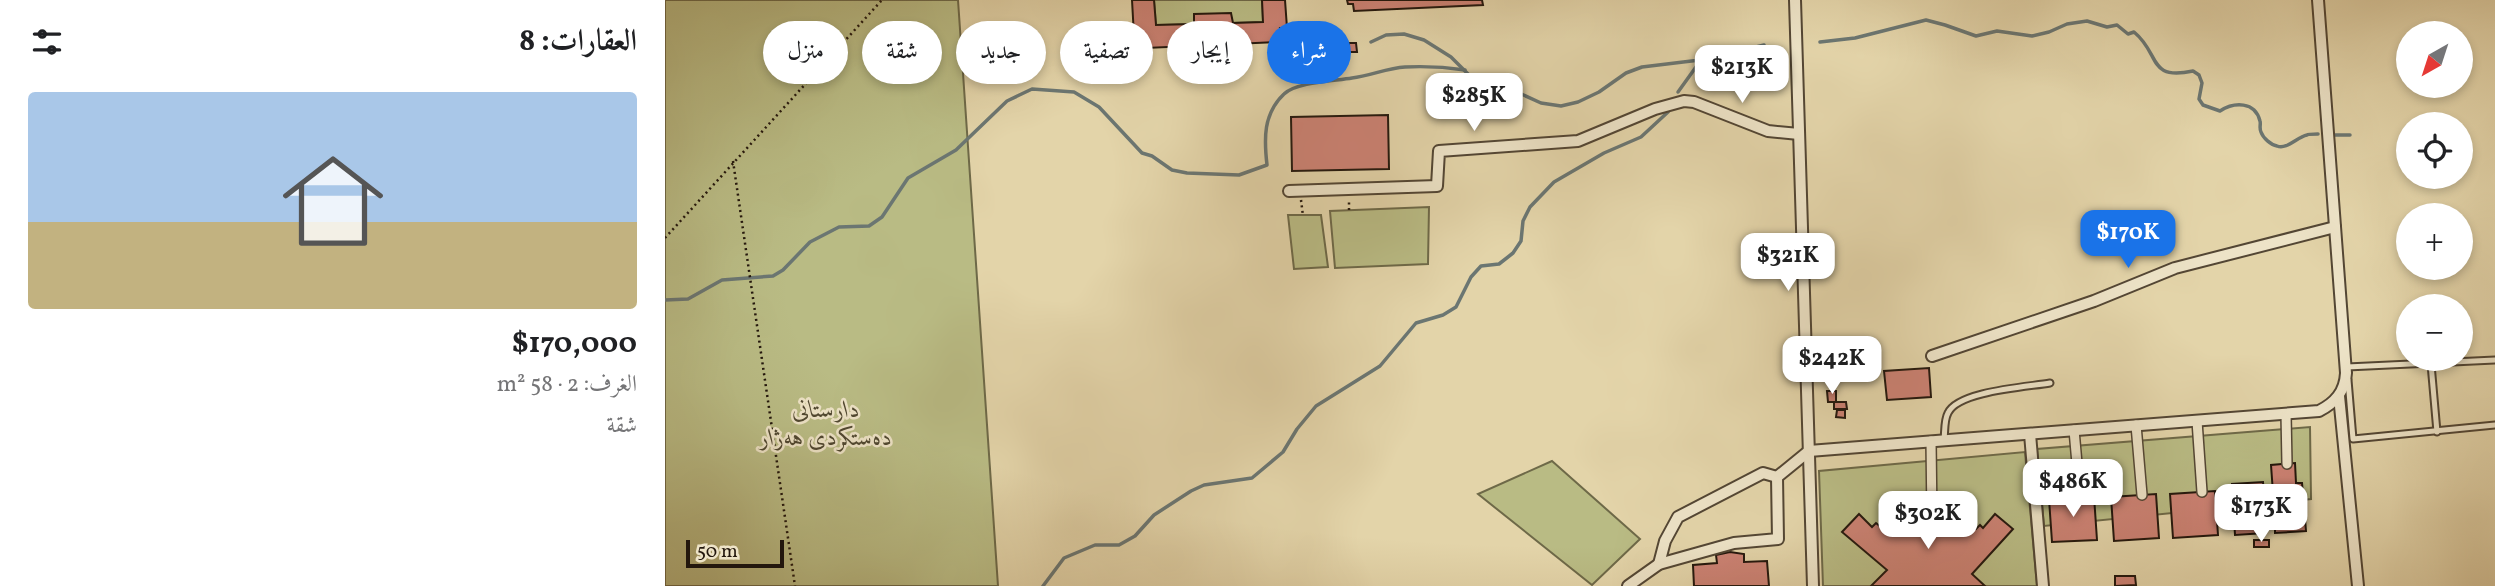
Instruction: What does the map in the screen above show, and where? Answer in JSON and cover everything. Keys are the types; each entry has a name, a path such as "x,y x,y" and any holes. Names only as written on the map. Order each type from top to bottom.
{"street":[{"path":"1795,0 1813,586"},
{"path":"1777,477 1809,451 2319,411 2339,397 2346,373 2320,0"},
{"path":"1289,191 1437,186 1439,152 1578,141 1655,109 1684,101 1695,102 1768,131 1799,134"},
{"path":"1932,356 2094,301 2175,268 2335,227"},
{"path":"2339,397 2358,586"},
{"path":"2286,414 2287,464"},
{"path":"2197,421 2202,492"},
{"path":"2136,425 2142,495"},
{"path":"2074,430 2080,497"},
{"path":"2030,434 2043,586"},
{"path":"1931,442 1932,519"},
{"path":"1659,564 1665,541 1678,517 1763,473 1777,477"},
{"path":"1628,586 1659,564 1734,543 1778,538 1777,477"}],"lane":[{"path":"2320,0 2353,439 2495,425"},
{"path":"2473,361 2495,360"},
{"path":"2347,367 2396,365"},
{"path":"2432,371 2437,432"},
{"path":"1944,440 1947,414 1957,402 1980,395 2050,383"}],"path":[{"path":"665,238 882,0"},
{"path":"733,161 795,586"}],"green space":[{"name":"دارستانی دەستکردی هەژار","path":"665,0 958,0 956,84 964,84 998,586 665,586"},
{"path":"1154,0 1262,0 1263,22 1167,21 1167,25 1156,25"},
{"path":"1429,207 1428,264 1335,268 1330,211"},
{"path":"1288,215 1321,215 1328,267 1294,269"},
{"path":"2310,427 2311,499 2044,526 2037,449"},
{"path":"2025,452 2037,586 1823,586 1819,471"},
{"path":"1552,461 1640,539 1592,585 1478,494"}],"building":[{"path":"1132,0 1154,0 1156,25 1167,25 1167,47 1153,48 1153,21 1133,21"},
{"path":"1262,0 1285,0 1286,21 1267,21 1267,42 1253,43 1253,22 1263,22"},
{"path":"1347,0 1482,0 1483,5 1354,11 1353,4 1348,4"},
{"path":"1231,13 1233,21 1194,21 1194,14"},
{"path":"1351,43 1356,43 1357,52 1351,52"},
{"path":"1388,115 1389,169 1292,171 1291,117"},
{"path":"1929,368 1931,397 1887,400 1884,371"},
{"path":"1827,391 1836,391 1836,402 1828,402"},
{"path":"1834,402 1846,402 1847,409 1834,409"},
{"path":"1837,410 1845,410 1845,418 1836,417"},
{"path":"2295,463 2296,483 2302,483 2306,531 2275,533 2275,523 2265,523 2265,533 2235,535 2232,484 2263,482 2264,493 2273,493 2271,465"},
{"path":"2215,491 2218,535 2173,538 2170,494"},
{"path":"2156,494 2159,538 2114,541 2111,497"},
{"path":"2094,496 2097,540 2052,542 2049,499"},
{"path":"1859,514 1872,527 1876,523 1881,527 1886,521 1891,525 1893,521 1905,530 1915,521 1926,519 1937,521 1951,531 1959,521 1966,526 1969,523 1976,529 1980,525 1983,528 1995,514 2013,529 1972,574 1985,586 1871,586 1887,570 1842,532"},
{"path":"2254,540 2269,540 2269,547 2254,547"},
{"path":"1730,552 1744,554 1744,562 1767,561 1769,586 1694,586 1693,565 1717,563 1716,555"},
{"path":"2115,576 2135,576 2136,585 2115,586"}],"waterway":[{"path":"1820,42 1855,38 1926,20 1976,36 1997,31 2032,36 2067,24 2087,21 2107,27 2117,25 2128,34 2134,32 2161,69 2178,73 2193,71 2199,75 2202,83 2199,99 2203,105 2220,111 2237,105 2254,110 2260,121 2262,134 2272,144 2281,147 2303,136 2318,134"},
{"path":"1371,42 1386,35 1404,34 1424,40 1451,57 1478,84 1508,88 1541,103 1561,106 1578,102 1599,92 1626,73 1642,67 1708,59 1764,45"},
{"path":"1678,92 1701,60"},
{"path":"665,300 688,299 722,280 773,276 783,270 810,242 839,227 869,226 882,217 908,178 956,150 1007,101 1032,89 1074,92 1099,107 1142,153 1152,156 1172,170 1239,175 1267,165 1265,146 1269,118 1277,102 1290,90 1306,84 1359,77 1398,68 1443,67 1465,70"},
{"path":"1043,586 1064,558 1095,545 1119,545 1135,536 1154,515 1191,491 1204,485 1252,478 1283,452 1316,406 1380,366 1416,323 1443,315 1456,307 1471,277 1481,266 1499,264 1513,253 1521,241 1523,221 1530,207 1554,182 1604,153 1641,137 1668,112"},
{"path":"2330,135 2350,135"}]}
